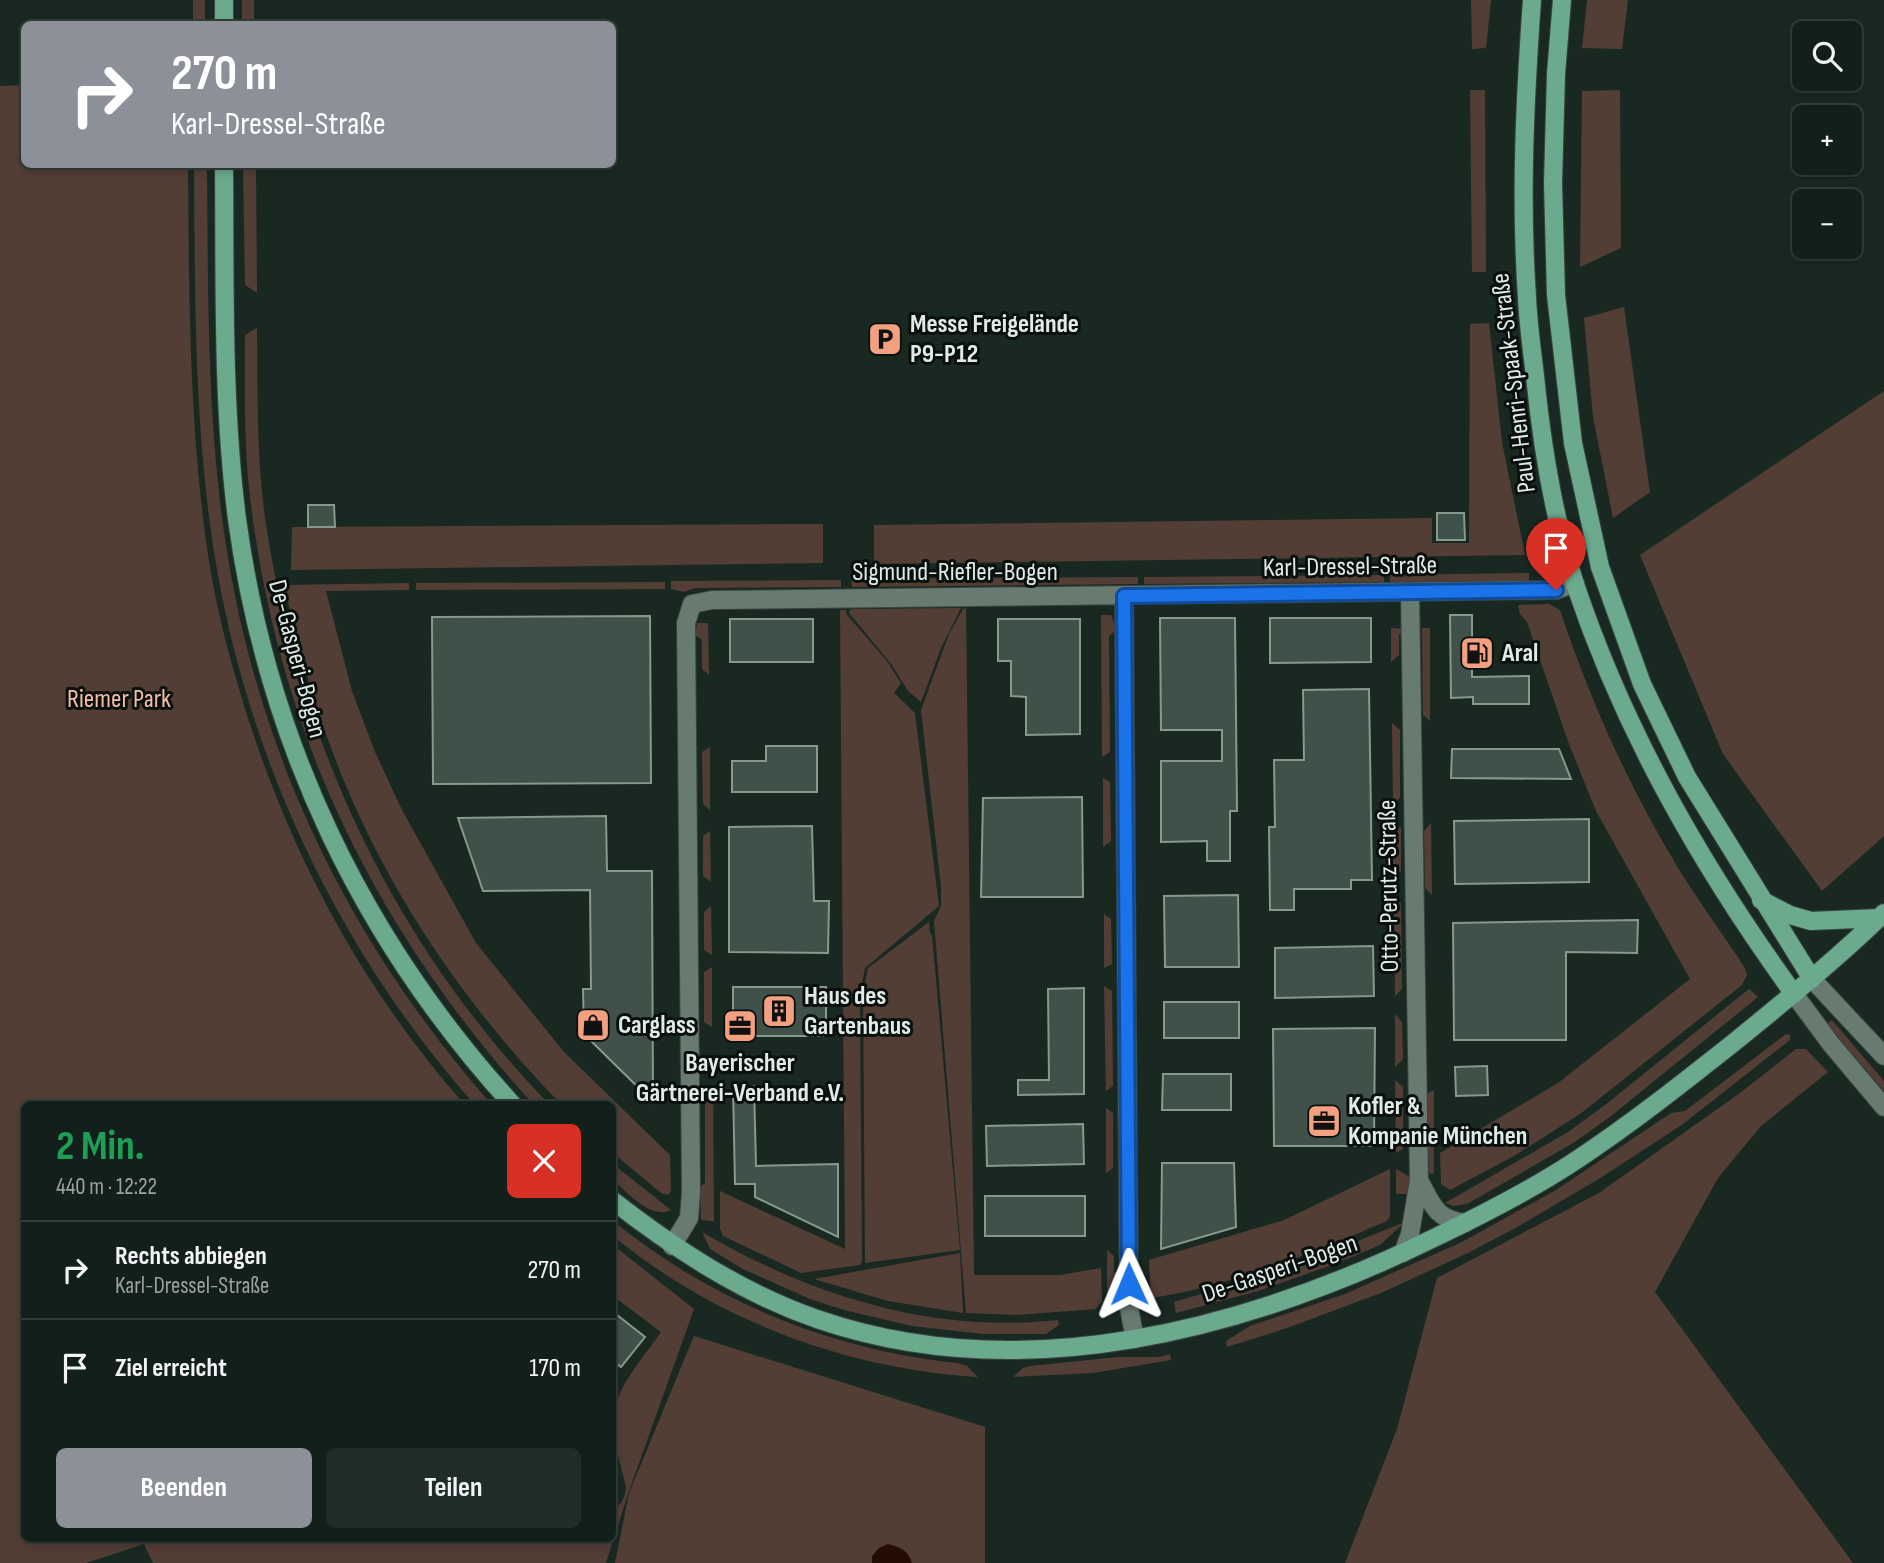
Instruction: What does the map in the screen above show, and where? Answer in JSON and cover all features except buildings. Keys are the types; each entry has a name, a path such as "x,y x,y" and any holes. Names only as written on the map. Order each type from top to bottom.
{"main road":[{"path":"224,0 224,21"},
{"name":"Paul-Henri-Spaak-Straße","path":"1532,0 1525,116 1527,296 1542,446 1558,521 1575,583 1617,694 1662,789 1715,878 1794,994"},
{"name":"Paul-Henri-Spaak-Straße","path":"1562,0 1556,74 1553,183 1556,295 1573,443 1600,567 1642,684 1687,777 1812,979"},
{"name":"De-Gasperi-Bogen","path":"224,168 228,425 237,519 252,606 271,680 306,782 338,853 384,937 427,1002 509,1101"},
{"path":"1761,900 1790,915 1811,921 1881,916"},
{"name":"De-Gasperi-Bogen","path":"616,1203 672,1246 714,1271 817,1319 945,1348 1064,1349 1135,1339 1256,1309 1313,1290 1403,1253 1516,1196 1617,1133 1794,994 1881,916"}],"street":[{"name":"Karl-Dressel-Straße","path":"1124,596 1556,590 1575,583"},
{"name":"Otto-Perutz-Straße","path":"1403,1253 1410,1234 1419,1180 1410,592"},
{"path":"1124,596 1129,1308 1135,1339"},
{"name":"Sigmund-Riefler-Bogen","path":"672,1246 689,1218 691,1192 686,623 692,604 712,600 1124,596"},
{"path":"1812,979 1884,1056"},
{"path":"1794,994 1831,1044 1884,1107"},
{"name":"Otto-Perutz-Straße","path":"1419,1180 1438,1214 1450,1221 1465,1223"}],"green space":[{"path":"193,0 205,0 205,21 193,21"},
{"path":"242,0 254,0 254,21 242,21"},
{"path":"1471,0 1491,0 1486,48 1472,49"},
{"path":"1587,0 1628,0 1622,49 1582,48"},
{"name":"Riemer Park","path":"21,85 21,168 188,168 191,360 197,458 214,589 239,689 278,802 329,909 390,1010 462,1101 21,1101 21,1542 613,1542 606,1563 153,1563 144,1544 86,1563 0,1563 0,86"},
{"path":"1470,90 1485,90 1486,272 1472,272"},
{"path":"1620,90 1621,248 1580,267 1582,91"},
{"path":"194,168 207,168 210,369 215,451 232,578 250,661 275,742 307,819 344,894 387,967 436,1037 489,1101 472,1101 424,1044 379,980 339,913 303,843 273,771 247,697 227,622 207,498 199,403"},
{"path":"243,168 256,168 257,293 245,285"},
{"path":"1624,307 1650,492 1613,518 1593,417 1584,318"},
{"path":"1489,323 1502,442 1525,555 874,564 874,525 1432,518 1432,543 1469,543 1470,324"},
{"path":"257,328 259,451 263,500 281,605 302,684 329,761 362,836 400,908 444,977 494,1043 546,1101 530,1101 475,1036 424,965 378,892 339,815 306,735 280,653 260,567 248,478 245,335"},
{"path":"1884,391 1884,836 1822,891 1723,754 1640,555"},
{"path":"823,524 823,563 291,570 292,527"},
{"path":"1529,573 1529,581 1390,582 1390,575"},
{"path":"1384,575 1384,582 1144,584 1144,577"},
{"path":"1138,577 1138,584 852,587 851,579"},
{"path":"841,580 841,587 695,588 684,592 671,589 671,581"},
{"path":"665,582 665,589 416,590 416,583"},
{"path":"409,583 409,590 326,591 352,691 375,752 402,810 476,943 564,1052 614,1101 558,1101 467,995 413,916 367,832 347,788 311,688 284,585"},
{"path":"1549,604 1560,610 1597,709 1642,804 1677,866 1747,975 1742,985 1580,1114 1514,1156 1450,1190 1441,1184 1440,1153 1558,1083 1690,979 1596,811 1569,744 1527,622 1520,614 1518,605"},
{"path":"961,608 941,648 921,702 908,691 892,665 849,613 851,609"},
{"path":"966,608 974,1275 1060,1275 1101,1268 1102,1301 1096,1309 1017,1315 966,1313 934,921 941,906 941,887 921,710 949,634"},
{"path":"840,610 846,610 847,615 887,661 901,683 894,693 915,713 939,906 865,968 860,993 862,1261 860,1265 801,1273 723,1236 720,1229 720,1191 845,1249"},
{"path":"1101,615 1111,615 1116,630 1109,636 1110,752 1102,757"},
{"path":"697,623 708,623 709,675 702,669 702,640 695,635"},
{"path":"1391,628 1405,629 1399,635 1399,655 1391,662"},
{"path":"1422,628 1430,628 1430,721 1423,715"},
{"path":"1392,723 1400,730 1400,797 1393,806"},
{"path":"710,747 710,810 703,804 702,752"},
{"path":"1103,778 1110,782 1111,841 1103,847"},
{"path":"1393,823 1401,828 1401,871 1393,878"},
{"path":"1431,823 1432,895 1425,888 1424,831"},
{"path":"710,831 711,882 703,876 703,836"},
{"path":"1394,896 1401,903 1402,989 1395,996"},
{"path":"711,906 712,955 704,950 704,912"},
{"path":"1104,914 1111,919 1112,964 1104,968"},
{"path":"929,922 960,1250 865,1263 863,993 868,968"},
{"path":"712,967 712,1027 704,1022 704,972"},
{"path":"1104,986 1112,991 1113,1086 1106,1091"},
{"path":"1749,989 1758,997 1575,1142 1467,1204 1454,1206 1445,1203 1568,1132"},
{"path":"1395,1014 1402,1022 1403,1059 1395,1067"},
{"path":"1832,1020 1884,1081 1884,1091 1827,1024"},
{"path":"1786,1034 1790,1035 1790,1040 1683,1124 1602,1177 1519,1226 1381,1293 1227,1347 1226,1341 1250,1326 1345,1294 1462,1242 1556,1190 1671,1113 1685,1111"},
{"path":"1796,1049 1806,1049 1828,1072 1761,1126 1718,1178 1655,1292 1853,1563 1345,1563 1397,1429 1437,1278 1599,1193 1740,1093"},
{"path":"1395,1080 1403,1087 1403,1149 1396,1153"},
{"path":"713,1087 714,1221 701,1220 700,1187 705,1183 705,1091"},
{"path":"1434,1090 1434,1174 1429,1173 1426,1094"},
{"path":"616,1103 670,1155 671,1191 668,1195 661,1193 616,1156"},
{"path":"1106,1108 1113,1113 1113,1168 1106,1173"},
{"path":"616,1166 671,1210 655,1211 632,1197 616,1183"},
{"path":"1390,1169 1390,1216 1387,1221 1241,1277 1151,1298 1149,1260 1284,1220"},
{"path":"1396,1169 1410,1177 1410,1194 1396,1194"},
{"path":"1405,1222 1380,1245 1335,1264 1258,1291 1176,1313 1174,1302 1293,1267"},
{"path":"616,1223 690,1275 774,1317 864,1347 958,1363 967,1366 978,1377 880,1363 831,1351 784,1335 694,1292 616,1238"},
{"path":"702,1232 785,1274 873,1305 964,1321 1011,1323 1058,1320 1059,1325 1046,1334 983,1334 912,1326 844,1310 810,1299 743,1269 710,1249"},
{"path":"616,1247 694,1309 616,1532 616,1507 624,1497 626,1487 616,1445 616,1405 632,1372 661,1332 616,1298"},
{"path":"1107,1250 1114,1256 1114,1272 1121,1277 1121,1297 1107,1297"},
{"path":"960,1253 963,1313 888,1301 814,1279"},
{"path":"694,1336 985,1427 985,1563 615,1563 629,1493"},
{"path":"1170,1354 1171,1360 1093,1373 1013,1377 1023,1368 1030,1366"}],"shaded area":[{"path":"888,1544 903,1550 912,1563 872,1563 872,1556 879,1548"}],"place":[{"name":"Messe Freigelände P9-P12","path":"885,339"},
{"name":"Aral","path":"1477,653"},
{"name":"Haus des Gartenbaus","path":"779,1011"},
{"name":"Carglass","path":"593,1025"},
{"name":"Bayerischer Gärtnerei-Verband e.V.","path":"740,1026"},
{"name":"Kofler & Kompanie München","path":"1324,1121"}],"route":[{"path":"1129,1284 1124,596 1556,590"}]}
